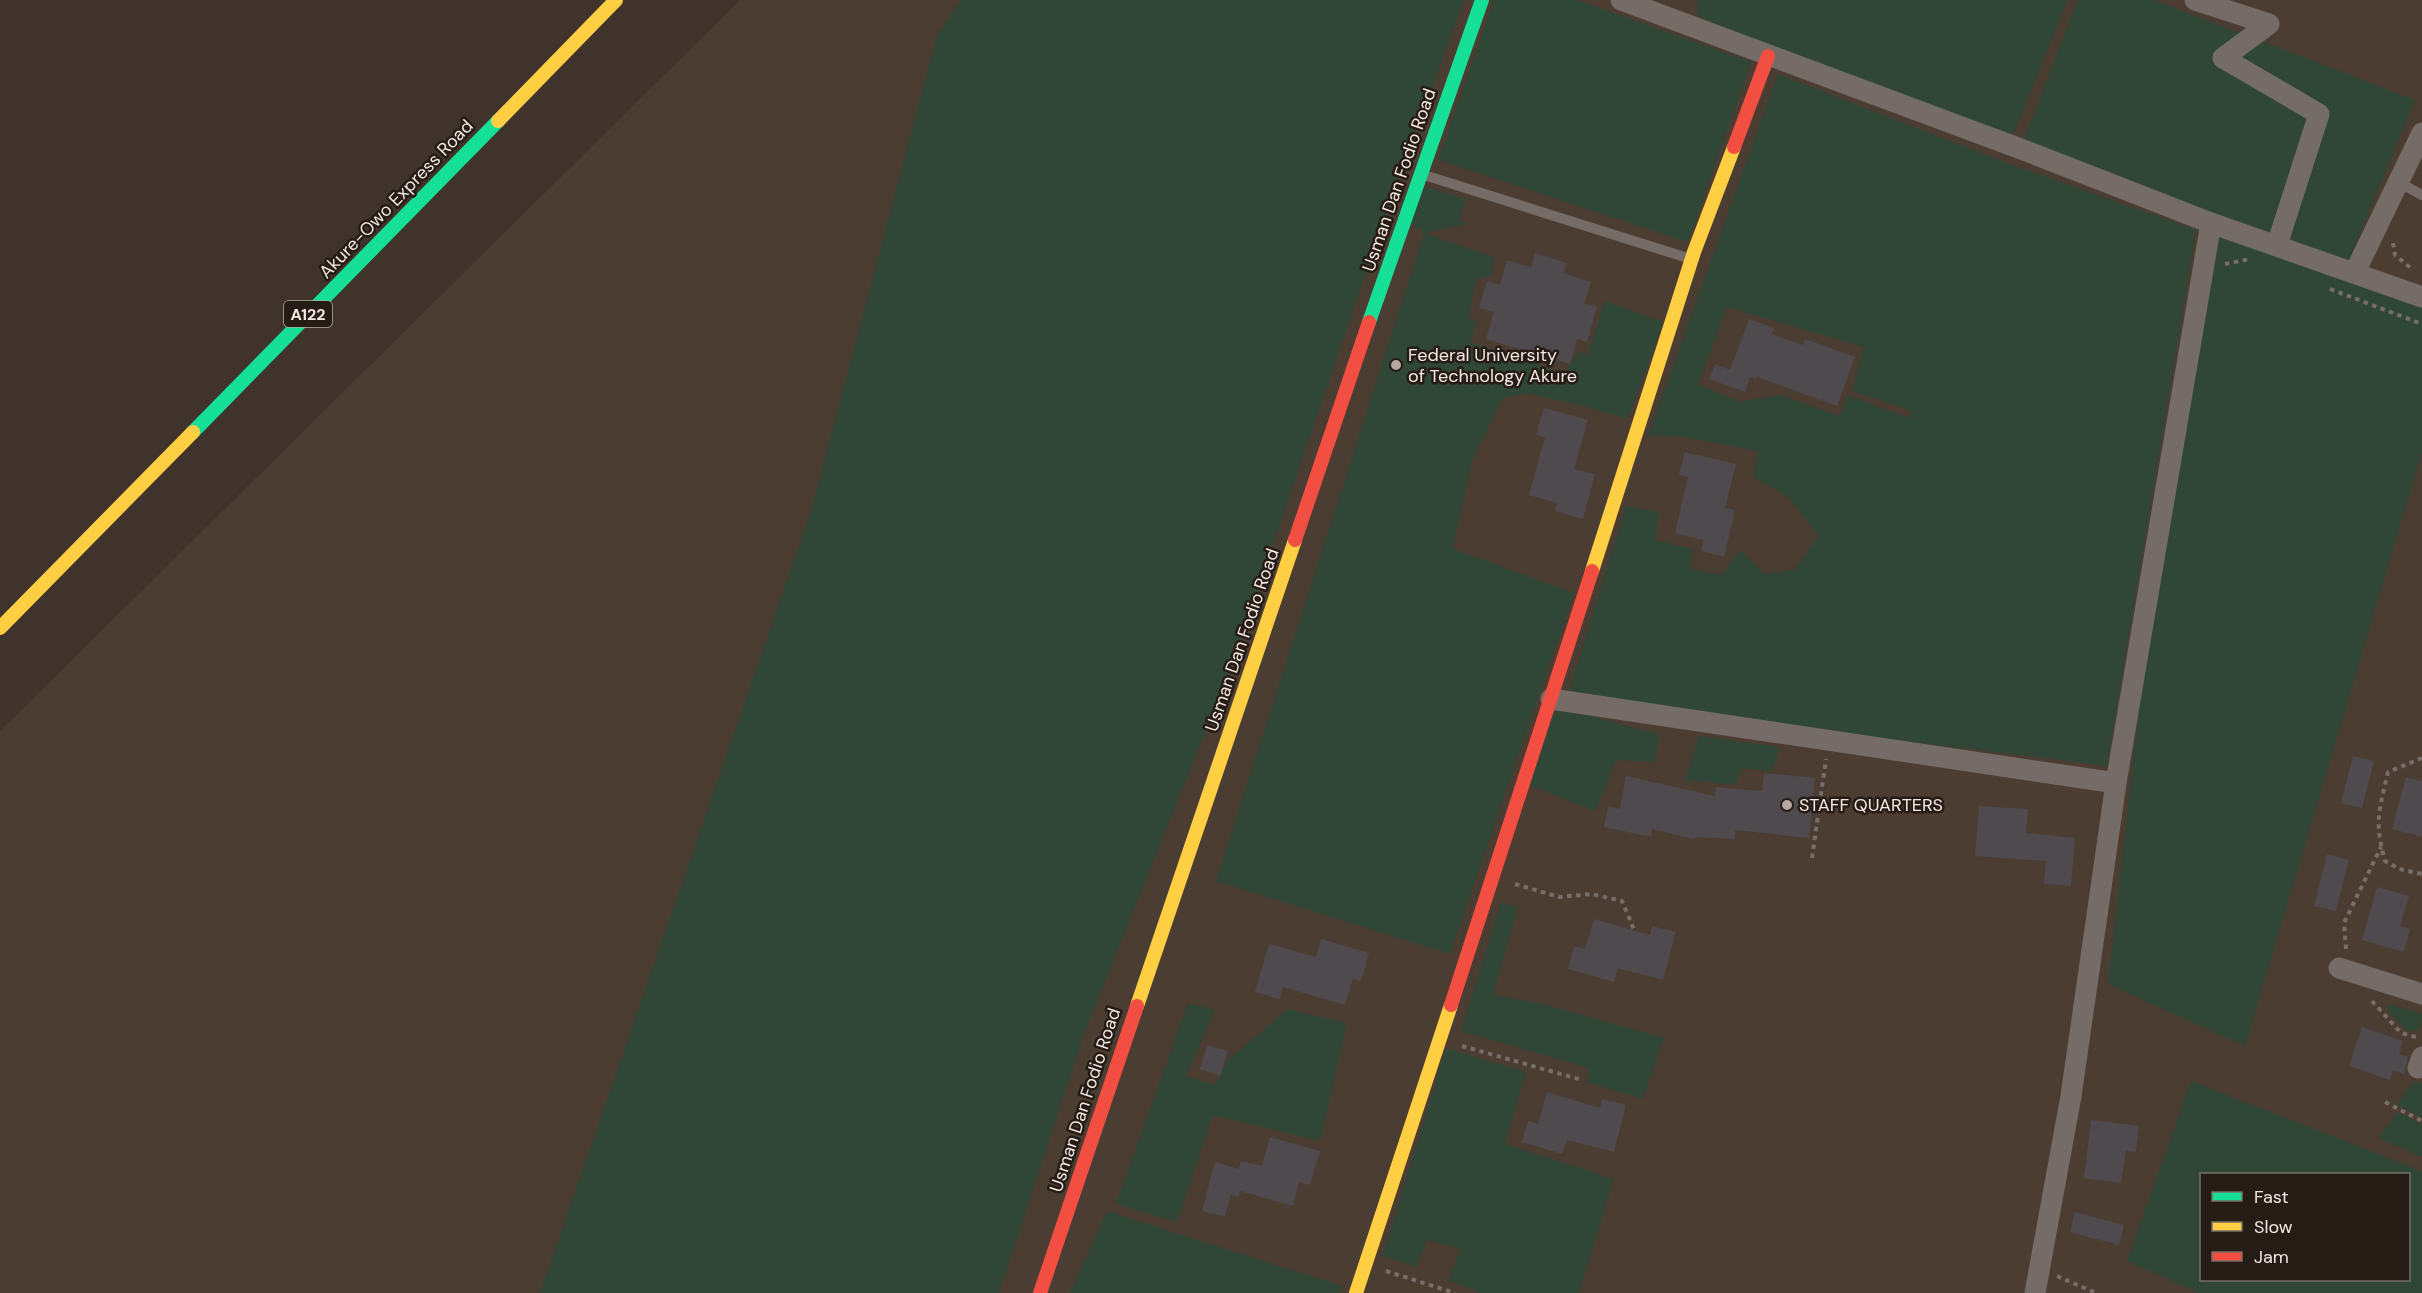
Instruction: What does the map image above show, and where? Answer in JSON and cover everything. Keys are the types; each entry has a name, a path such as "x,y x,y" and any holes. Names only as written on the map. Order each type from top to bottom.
{"main road":[{"name":"Akure-Owo Express Road","path":"0,628 616,0"},
{"name":"Usman Dan Fodio Road","path":"1040,1293 1141,989 1420,174 1482,0"},
{"path":"1356,1293 1551,699 1691,260 1768,56"}],"street":[{"path":"1621,0 2029,152 2211,223 2422,297"},
{"path":"2195,0 2269,24 2223,58 2319,114 2277,245"},
{"path":"2355,272 2422,133"},
{"path":"2035,1293 2071,1096 2116,783 2211,223"},
{"path":"1551,699 2116,783"},
{"path":"2339,968 2422,994"}],"lane":[{"path":"1420,174 1691,260"},
{"path":"2398,182 2422,194"}],"path":[{"path":"2201,276 2221,265 2249,259 2260,263"},
{"path":"2325,287 2422,324"},
{"path":"1812,858 1828,740"},
{"path":"2422,758 2388,772 2378,814 2377,830 2385,861 2399,869 2422,874"},
{"path":"2339,968 2346,951 2344,923 2381,847"},
{"path":"1494,871 1515,884 1559,897 1590,894 1622,901 1635,932"},
{"path":"2371,1000 2401,1033 2422,1039"},
{"path":"1439,1039 1582,1080"},
{"path":"2385,1102 2422,1120"},
{"path":"1365,1264 1455,1293"},
{"path":"2040,1268 2096,1293"}],"shaded area":[{"name":"Federal University of Technology Akure","path":"740,0 2422,0 2422,1293 0,1293 0,731"}],"green space":[{"path":"961,0 1464,0 1386,214 1228,676 1085,1031 999,1293 540,1293 811,511 937,35"},
{"path":"1494,0 1577,0 1751,62 1688,242 1438,160"},
{"path":"1697,0 2068,0 2013,135 1794,57 1698,16"},
{"path":"2078,0 2154,0 2415,100 2348,263 2023,142"},
{"path":"1778,74 2007,163 2196,230 2107,766 1791,727 1569,691 1626,506 1659,512 1655,540 1692,549 1691,569 1722,575 1740,550 1765,574 1794,570 1819,536 1789,498 1754,477 1758,451 1678,436 1648,436","holes":["1727,307 1864,347 1852,391 1912,411 1909,418 1848,395 1840,416 1780,395 1739,402 1698,384"]},
{"path":"1425,186 1466,199 1460,220 1468,224 1425,233 1495,258 1491,275 1476,280 1468,318 1477,320 1470,342 1564,373 1578,352 1588,354 1605,301 1663,322 1628,419 1526,393 1503,398 1472,461 1453,549 1574,593 1450,954 1216,881 1424,233 1411,223"},
{"path":"2210,227 2422,298 2422,452 2245,1046 2108,984 2161,513"},
{"path":"1556,707 1659,734 1655,762 1616,760 1595,811 1529,785"},
{"path":"1699,736 1780,747 1772,771 1742,768 1735,785 1685,780"},
{"path":"1501,902 1518,907 1493,995 1539,1003 1664,1038 1643,1099 1587,1082 1589,1068 1461,1031"},
{"path":"1188,1003 1215,1010 1186,1076 1215,1085 1229,1059 1288,1009 1347,1023 1320,1141 1213,1115 1177,1222 1116,1204"},
{"path":"2388,1004 2422,1014 2421,1026 2414,1032 2405,1029 2388,1012"},
{"path":"1446,1048 1526,1072 1505,1144 1614,1179 1579,1293 1481,1293 1448,1280 1461,1249 1427,1240 1416,1267 1383,1256"},
{"path":"2191,1081 2422,1171 2422,1293 2199,1293 2127,1261"},
{"path":"2413,1082 2422,1083 2422,1118 2397,1105"},
{"path":"2397,1112 2422,1124 2422,1157 2379,1138"},
{"path":"1107,1211 1342,1286 1340,1293 1070,1293"}],"building":[{"path":"1535,253 1567,263 1563,273 1591,282 1584,303 1597,307 1587,342 1577,339 1570,364 1486,339 1494,312 1479,308 1487,281 1500,285 1507,260 1531,267"},
{"path":"1749,319 1774,328 1772,334 1803,345 1805,339 1855,357 1837,406 1757,377 1756,380 1750,377 1745,392 1709,379 1715,364 1730,370"},
{"path":"1544,408 1588,420 1574,469 1595,474 1583,519 1555,511 1557,503 1529,495 1545,437 1536,435"},
{"path":"1685,452 1736,464 1725,508 1735,510 1724,557 1701,551 1704,540 1675,533 1688,477 1679,475"},
{"path":"2353,756 2374,761 2362,808 2341,803"},
{"path":"1764,773 1815,778 1809,838 1735,830 1735,839 1695,837 1694,839 1652,829 1651,837 1604,827 1608,806 1620,809 1626,776 1715,796 1716,787 1762,791"},
{"path":"2406,777 2422,781 2422,837 2392,829"},
{"path":"1979,806 2028,809 2026,833 2075,838 2071,886 2044,884 2046,861 1975,856"},
{"path":"2327,854 2349,860 2336,911 2314,906"},
{"path":"2377,887 2409,896 2400,926 2410,929 2404,952 2362,940"},
{"path":"1594,919 1650,935 1652,926 1676,932 1663,980 1618,968 1614,982 1568,969 1574,946 1585,949"},
{"path":"1321,939 1369,953 1361,981 1353,979 1345,1005 1283,987 1280,999 1255,992 1269,944 1316,957"},
{"path":"2362,1027 2403,1041 2399,1054 2408,1057 2404,1074 2393,1070 2390,1080 2349,1066"},
{"path":"1207,1045 1228,1051 1220,1076 1200,1069"},
{"path":"1547,1092 1600,1108 1602,1099 1626,1105 1614,1152 1567,1140 1562,1154 1522,1142 1528,1121 1538,1124"},
{"path":"2091,1120 2139,1126 2136,1152 2126,1151 2121,1183 2084,1178"},
{"path":"1270,1137 1320,1151 1310,1185 1299,1182 1293,1206 1240,1191 1239,1197 1231,1194 1225,1217 1202,1211 1215,1162 1239,1169 1241,1161 1262,1166"},
{"path":"2075,1212 2124,1225 2119,1245 2070,1232"}],"traffic: fast":[{"path":"1369,322 1482,0"},
{"path":"193,432 498,121"}],"traffic: slow":[{"path":"498,121 616,0"},
{"path":"1592,571 1694,252 1734,147"},
{"path":"0,628 193,432"},
{"path":"1137,1006 1295,540"},
{"path":"1356,1293 1451,1005"}],"traffic: jam":[{"path":"1734,147 1768,56"},
{"path":"1295,540 1369,322"},
{"path":"1451,1005 1592,571"},
{"path":"1040,1293 1137,1006"}],"place":[{"name":"Federal University of Technology Akure","path":"1396,365"},
{"name":"STAFF QUARTERS","path":"1787,805"}]}
